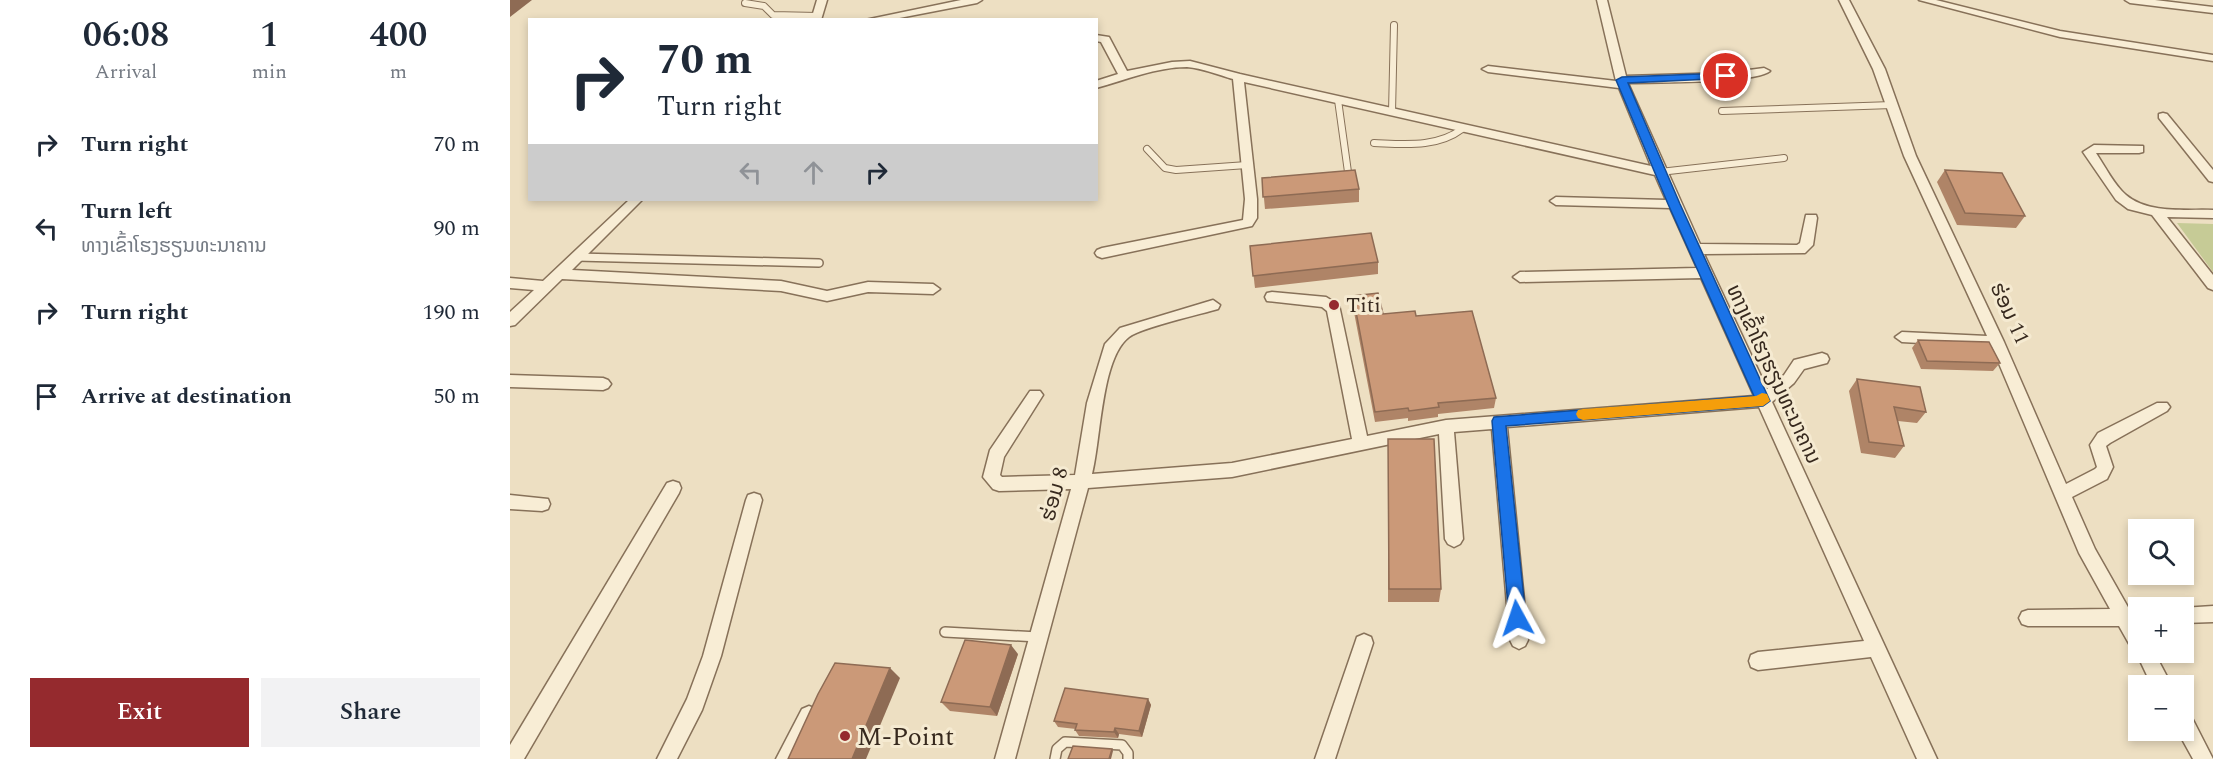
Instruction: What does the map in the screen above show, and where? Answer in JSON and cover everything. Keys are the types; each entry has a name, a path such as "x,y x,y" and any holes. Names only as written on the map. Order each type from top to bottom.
{"street":[{"path":"817,18 822,0"},
{"path":"881,18 977,0"},
{"name":"ທາງເຂົ້າໂຮງຮຽນທະນາຄານ","path":"1602,0 1622,83 1660,172 1927,759"},
{"name":"ຮ່ອມ 11","path":"1844,0 1879,69 1910,156 1997,342 2088,553 2128,611"},
{"path":"1924,0 2060,34 2213,58"},
{"path":"2130,0 2177,3 2213,10"},
{"path":"1098,38 1105,39 1124,75"},
{"path":"1098,84 1153,67 1190,64 1238,78 1660,172"},
{"path":"1488,69 1622,83 1726,76 1764,70"},
{"path":"1102,253 1247,223 1251,218 1238,78"},
{"path":"2163,116 2213,178"},
{"path":"2139,149 2094,149 2089,152 2120,197 2133,206 2156,212 2213,214"},
{"path":"510,321 635,201"},
{"path":"1556,201 1674,204"},
{"path":"2156,212 2213,285"},
{"path":"1694,249 1800,250 1806,245 1811,218"},
{"path":"1520,277 1705,273"},
{"path":"560,274 781,286 827,296 838,296 868,286 933,289"},
{"path":"510,283 547,286"},
{"path":"1272,297 1326,303 1334,309 1361,443"},
{"name":"ຮ່ອມ 8","path":"1005,759 1081,482 1101,375 1110,348 1125,332 1213,305"},
{"path":"1902,336 1997,342"},
{"path":"1035,395 996,455 991,477 999,484 1081,482 1232,470 1446,426 1763,401 1789,379 1792,371 1799,364 1822,359"},
{"path":"510,381 603,384"},
{"path":"2063,494 2102,474 2105,467 2098,445 2104,438 2162,407"},
{"path":"1499,421 1520,640"},
{"path":"1446,426 1454,539"},
{"path":"513,759 673,488"},
{"path":"667,759 695,703 712,656 754,500"},
{"path":"510,502 542,504"},
{"path":"2194,615 2213,614"},
{"path":"2028,618 2128,617"},
{"path":"1325,759 1364,643"},
{"path":"1758,661 1876,648"},
{"path":"786,759 819,699"},
{"path":"2194,741 2204,759"}],"lane":[{"path":"745,3 764,6 774,15 817,18"},
{"path":"1392,112 1394,25"},
{"path":"1338,100 1348,172"},
{"path":"1722,111 1892,105"},
{"path":"1374,143 1437,141 1454,137 1462,129"},
{"path":"1147,149 1165,168 1176,170 1247,165"},
{"path":"1660,172 1784,158"},
{"path":"577,257 819,263"},
{"path":"945,632 1040,637"},
{"path":"1055,759 1057,749 1065,742 1122,745 1128,753 1128,759"}],"green space":[{"path":"2177,223 2213,224 2213,272"}],"building":[{"path":"1355,170 1359,189 1263,197 1262,178"},
{"path":"1945,170 2002,173 2025,216 1965,213"},
{"path":"1371,233 1378,262 1253,276 1250,246"},
{"path":"1378,293 1383,314 1415,311 1416,316 1472,311 1496,398 1438,403 1439,407 1409,411 1408,408 1375,412 1353,296"},
{"path":"1918,340 1989,342 2000,363 1927,361"},
{"path":"1857,379 1920,387 1926,412 1894,407 1904,446 1869,442"},
{"path":"1388,439 1434,439 1441,589 1389,589"},
{"path":"965,640 1011,645 990,707 941,702"},
{"path":"835,663 890,668 852,759 788,759 818,694"},
{"path":"1065,688 1148,699 1139,731 1115,728 1114,732 1075,730 1077,724 1054,721"},
{"path":"1073,746 1112,749 1109,759 1068,759"}],"slow traffic":[{"path":"1583,414 1763,401 1762,398"}],"place":[{"name":"Titi","path":"1334,305"},
{"name":"M-Point","path":"845,736"}],"route":[{"path":"1517,618 1499,421 1763,401 1674,204 1622,80 1726,76"}]}
